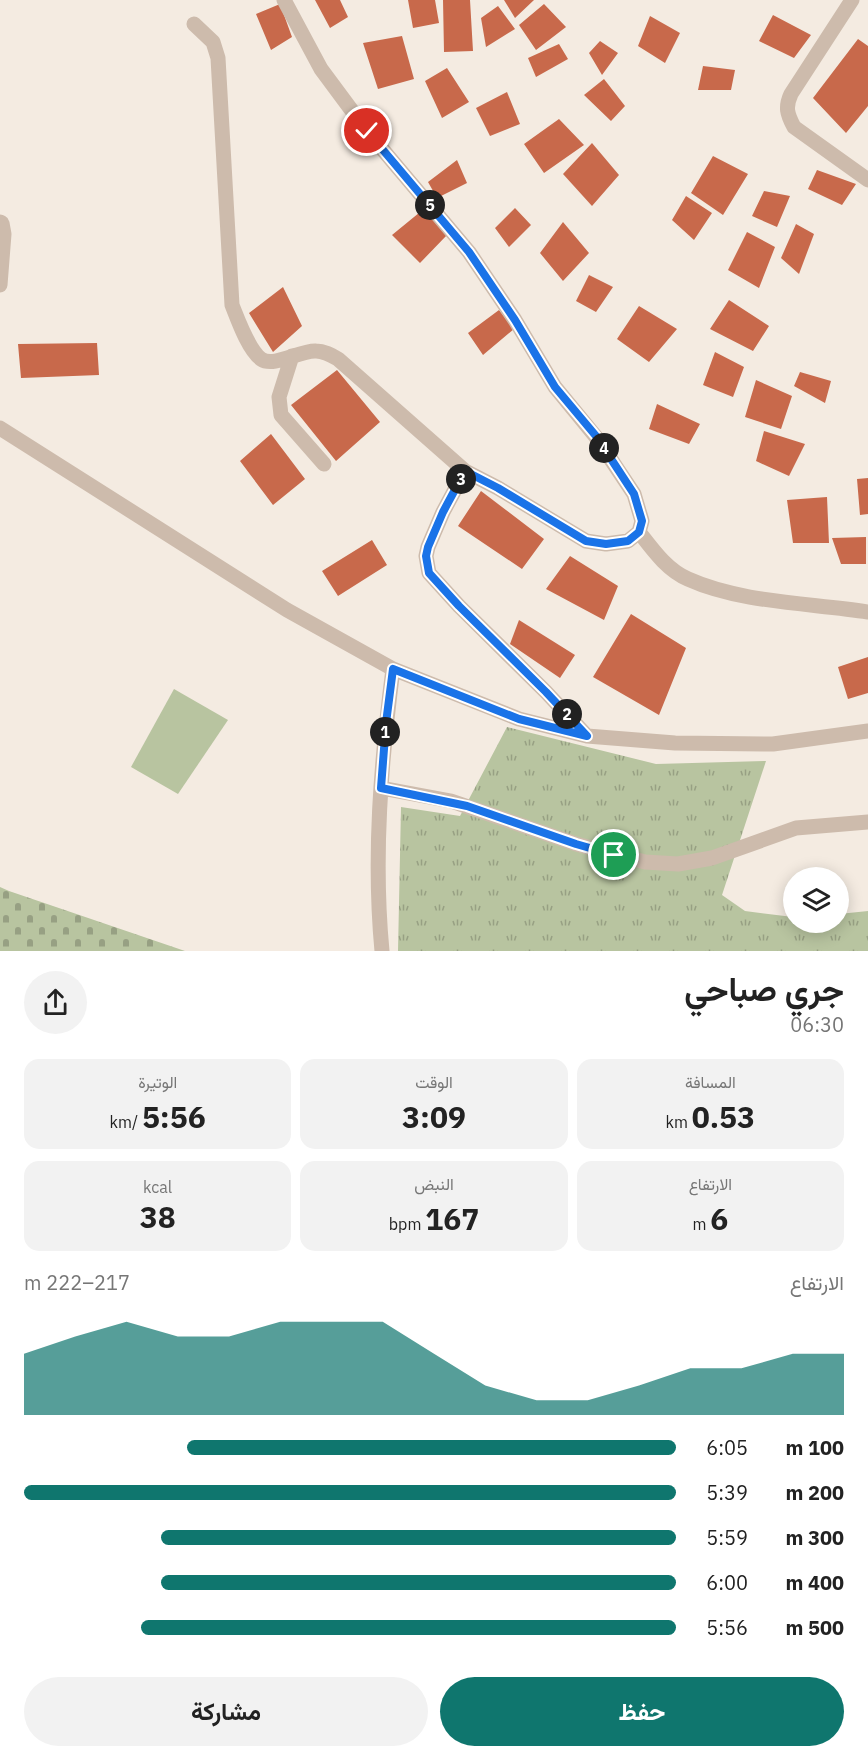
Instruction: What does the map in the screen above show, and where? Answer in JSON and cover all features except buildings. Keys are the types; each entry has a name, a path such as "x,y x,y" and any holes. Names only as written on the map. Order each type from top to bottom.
{"street":[{"path":"194,24 213,42 218,58 232,305 241,328 256,353 267,361 279,361 318,351 338,359 465,471 498,488 586,541 606,544 628,541 639,532 642,521 634,494 596,436 555,387 515,320 469,252 367,131 321,69 284,0"},
{"path":"852,0 786,105 788,116 794,127 868,180"},
{"path":"0,222 4,234 0,285"},
{"path":"292,356 279,397 281,415 324,464"},
{"path":"0,428 287,610 393,669 519,719 587,736 675,742 773,744 868,731"},
{"path":"465,471 443,512 428,547 426,556 429,573 587,736"},
{"path":"639,532 660,560 687,579 721,591 868,612"},
{"path":"382,951 379,921 378,848 386,723 393,669"},
{"path":"381,788 451,801 576,844 645,862 678,864 712,858 796,828 868,822"}],"green space":[{"path":"174,689 228,720 178,794 131,767"},
{"path":"507,727 656,764 766,761 722,895 745,911 783,916 783,933 849,933 849,913 868,911 868,951 398,951 401,807 460,816"},
{"path":"0,887 9,891 185,951 0,951"}],"route":[{"path":"367,131 469,252 515,320 555,387 596,436 634,494 642,521 639,532 628,541 606,544 586,541 498,488 465,471 443,512 428,547 426,564 429,573 587,736 519,719 393,669 381,788 451,801 614,855"}]}
